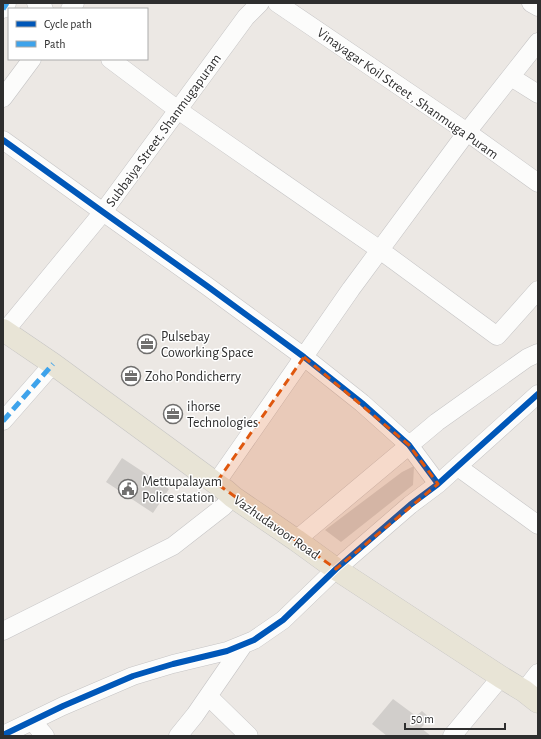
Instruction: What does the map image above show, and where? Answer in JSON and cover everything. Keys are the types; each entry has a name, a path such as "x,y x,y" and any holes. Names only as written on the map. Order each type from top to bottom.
{"main road":[{"name":"Vazhudavoor Road","path":"4,330 53,364 233,497 336,569 531,697"}],"street":[{"path":"3,9 7,3"},
{"name":"Subbaiya Street, Shanmugapuram","path":"4,330 103,212 246,18 260,3"},
{"name":"Vinayagar Koil Street , Shanmuga Puram","path":"277,3 466,132 538,184"},
{"path":"531,3 538,7"},
{"path":"216,483 380,250 466,132 538,42"},
{"path":"3,98 31,60"},
{"path":"111,60 178,110 380,250 497,336 538,290"},
{"path":"511,77 538,94"},
{"path":"3,140 304,357 362,403 409,445 438,484"},
{"path":"296,540 437,422 527,358 538,353"},
{"path":"3,420 53,364"},
{"path":"3,735 63,706 133,676 173,664 227,651 254,640 283,620 336,569 410,505 458,467 538,394"},
{"path":"458,467 538,526"},
{"path":"3,631 173,546 223,507 233,497"},
{"path":"178,736 244,644"},
{"path":"531,697 538,673"},
{"path":"452,736 501,677"},
{"path":"208,696 249,736"},
{"path":"32,721 45,736"}],"highlighted area":[{"path":"304,357 409,445 438,484 336,569 216,483"}],"building":[{"path":"122,458 169,489 153,513 106,482"},
{"path":"414,466 413,485 341,542 325,530 402,472"},
{"path":"393,699 416,716 422,711 430,718 421,728 431,736 387,736 372,724"}],"marked path":[{"path":"3,9 7,3"},
{"path":"3,421 53,364"}],"cycle path":[{"path":"3,140 304,357 362,403 409,445 438,484"},
{"path":"3,735 63,706 133,676 173,664 227,651 254,640 283,620 336,569 410,505 438,484 538,394"}],"place":[{"name":"Pulsebay Coworking Space","path":"147,344"},
{"name":"Zoho Pondicherry","path":"131,376"},
{"name":"ihorse Technologies","path":"173,414"},
{"name":"Mettupalayam Police station","path":"128,489"}]}
